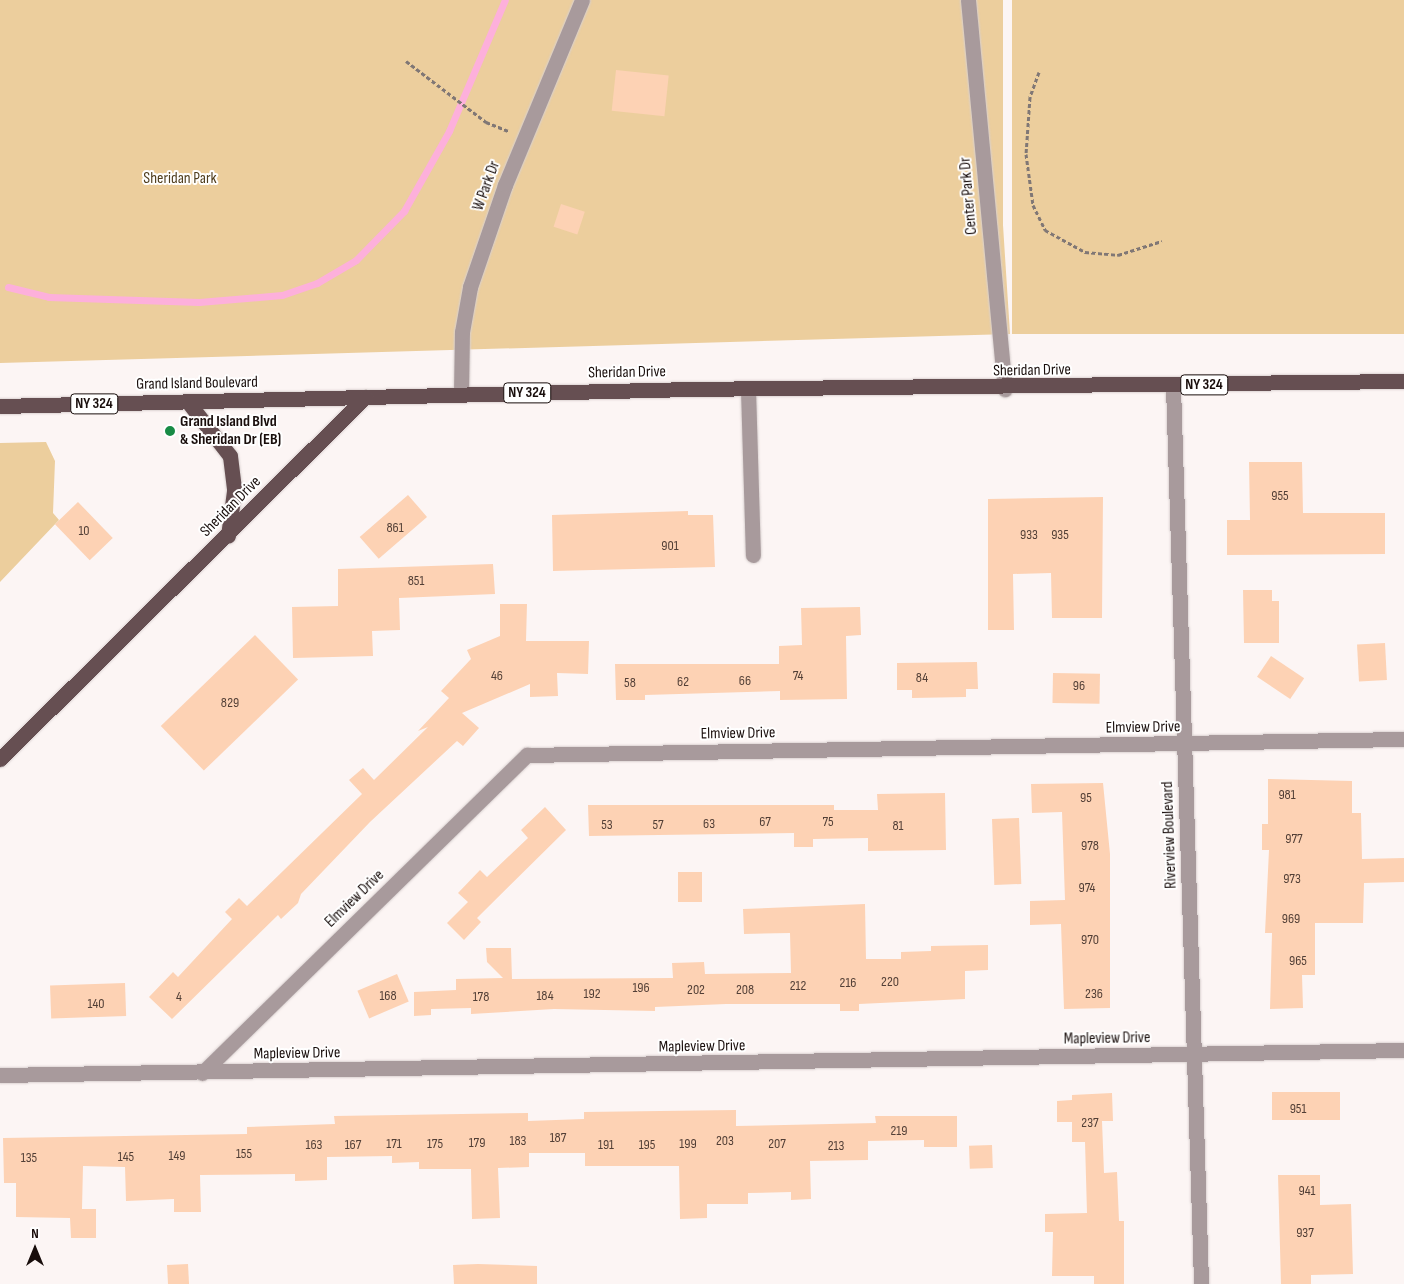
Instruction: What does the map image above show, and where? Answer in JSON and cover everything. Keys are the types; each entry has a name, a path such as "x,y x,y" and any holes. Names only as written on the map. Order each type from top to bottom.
{"main road":[{"name":"Sheridan Drive","path":"0,760 228,536 365,397 748,390 1005,389 1404,381"},
{"name":"Grand Island Boulevard","path":"0,406 365,397"},
{"path":"188,402 230,456 234,491 228,536"}],"street":[{"name":"W Park Dr","path":"461,394 462,332 470,288 525,137 582,0"},
{"name":"Center Park Dr","path":"968,0 1005,389"},
{"name":"Riverview Boulevard","path":"1173,386 1201,1284"},
{"path":"748,390 752,555"},
{"name":"Elmview Drive","path":"202,1073 527,755 1184,745 1404,739"},
{"name":"Mapleview Drive","path":"0,1075 202,1073 1404,1050"}],"path":[{"path":"406,61 447,90 479,117 525,137"},
{"path":"1039,72 1030,97 1026,154 1033,205 1045,230 1086,252 1118,255 1162,241"}],"green space":[{"name":"Sheridan Park","path":"0,0 1003,0 1003,225 1010,334 0,363"},
{"path":"1012,0 1404,0 1404,334 1012,334"},
{"path":"46,442 55,461 53,513 59,520 0,582 0,443"}],"building":[{"path":"616,70 669,76 664,116 612,111"},
{"path":"561,204 585,212 577,235 554,227"},
{"path":"1249,462 1302,462 1303,513 1385,513 1385,554 1227,555 1227,520 1250,520"},
{"path":"408,495 427,517 379,559 360,537"},
{"path":"1103,497 1102,618 1052,618 1051,573 1013,574 1014,630 988,630 988,499"},
{"path":"78,502 113,538 90,560 55,524"},
{"path":"688,511 688,515 713,515 715,567 553,571 552,515"},
{"path":"493,564 495,594 399,598 400,630 372,631 373,656 293,658 292,607 338,606 338,569"},
{"path":"1243,590 1272,590 1272,601 1279,601 1279,643 1244,643"},
{"path":"500,604 527,604 526,641 589,641 588,674 557,673 558,696 530,697 530,684 462,713 479,728 463,746 457,741 370,822 301,894 298,903 281,919 278,915 172,1019 149,997 173,972 178,977 232,919 225,912 239,898 247,906 362,794 349,780 363,768 374,780 428,727 418,731 449,698 441,691 471,659 467,650 500,636"},
{"path":"860,607 861,635 846,636 847,699 780,700 780,691 645,695 645,700 616,700 615,664 779,664 779,646 802,645 801,608"},
{"path":"255,635 298,680 204,771 161,726"},
{"path":"1385,643 1387,680 1359,681 1357,644"},
{"path":"1271,656 1304,678 1290,699 1257,677"},
{"path":"977,662 978,689 966,689 966,697 912,698 912,690 897,690 897,663"},
{"path":"1053,673 1100,674 1099,704 1052,703"},
{"path":"1268,779 1352,781 1352,813 1361,813 1362,859 1404,858 1404,882 1364,883 1363,923 1315,923 1315,975 1302,975 1303,1008 1270,1009 1272,933 1265,933 1269,850 1262,850 1262,824 1268,824"},
{"path":"1103,783 1110,854 1110,1008 1064,1009 1061,924 1030,925 1030,901 1065,900 1062,812 1032,813 1031,784"},
{"path":"945,793 946,850 868,851 868,838 813,839 813,847 794,847 794,833 589,836 588,805 834,805 834,810 878,810 877,794"},
{"path":"545,807 566,830 477,918 481,922 464,940 447,923 468,902 458,893 480,870 487,877 528,838 521,830"},
{"path":"1019,818 1021,884 994,885 992,819"},
{"path":"678,872 702,872 702,902 678,902"},
{"path":"865,904 866,959 901,959 901,952 931,951 931,946 988,945 988,970 965,971 965,999 859,1004 859,1011 840,1011 840,1004 726,1004 655,1007 655,1011 554,1009 471,1014 471,1008 431,1009 431,1015 414,1016 414,992 456,990 456,979 503,978 487,962 486,948 511,948 512,979 673,978 672,963 704,962 705,974 791,973 790,933 744,934 743,909"},
{"path":"397,974 409,1002 369,1018 357,991"},
{"path":"125,983 126,1016 51,1019 50,986"},
{"path":"1272,1092 1340,1092 1340,1120 1272,1120"},
{"path":"1112,1093 1113,1121 1102,1121 1104,1173 1117,1172 1119,1221 1124,1221 1124,1284 1094,1284 1094,1276 1052,1276 1053,1232 1045,1232 1045,1214 1087,1213 1085,1142 1072,1142 1072,1122 1057,1122 1057,1101 1072,1100 1072,1095"},
{"path":"736,1110 736,1126 876,1123 875,1116 957,1116 957,1147 924,1147 924,1140 868,1141 868,1160 810,1161 811,1199 791,1200 791,1192 748,1193 748,1204 707,1204 707,1218 680,1219 679,1166 585,1166 585,1153 529,1153 529,1167 498,1168 500,1218 472,1219 471,1169 419,1169 419,1162 392,1163 392,1156 327,1157 327,1180 295,1181 295,1174 200,1175 201,1212 174,1212 174,1199 126,1201 125,1167 83,1166 82,1209 96,1209 96,1238 71,1238 70,1218 16,1217 16,1183 4,1183 3,1138 247,1134 247,1127 335,1124 334,1116 528,1113 528,1121 584,1119 584,1112"},
{"path":"992,1145 993,1168 970,1169 969,1146"},
{"path":"1278,1175 1320,1175 1320,1205 1351,1204 1353,1274 1311,1275 1311,1284 1281,1284"},
{"path":"188,1264 189,1284 168,1284 167,1265"},
{"path":"453,1265 537,1266 537,1284 454,1284"}],"waterway":[{"path":"8,287 49,297 199,302 282,295 317,283 356,260 404,211 449,131 505,0"}],"place":[{"name":"Grand Island Blvd & Sheridan Dr (EB)","path":"170,431"}]}
